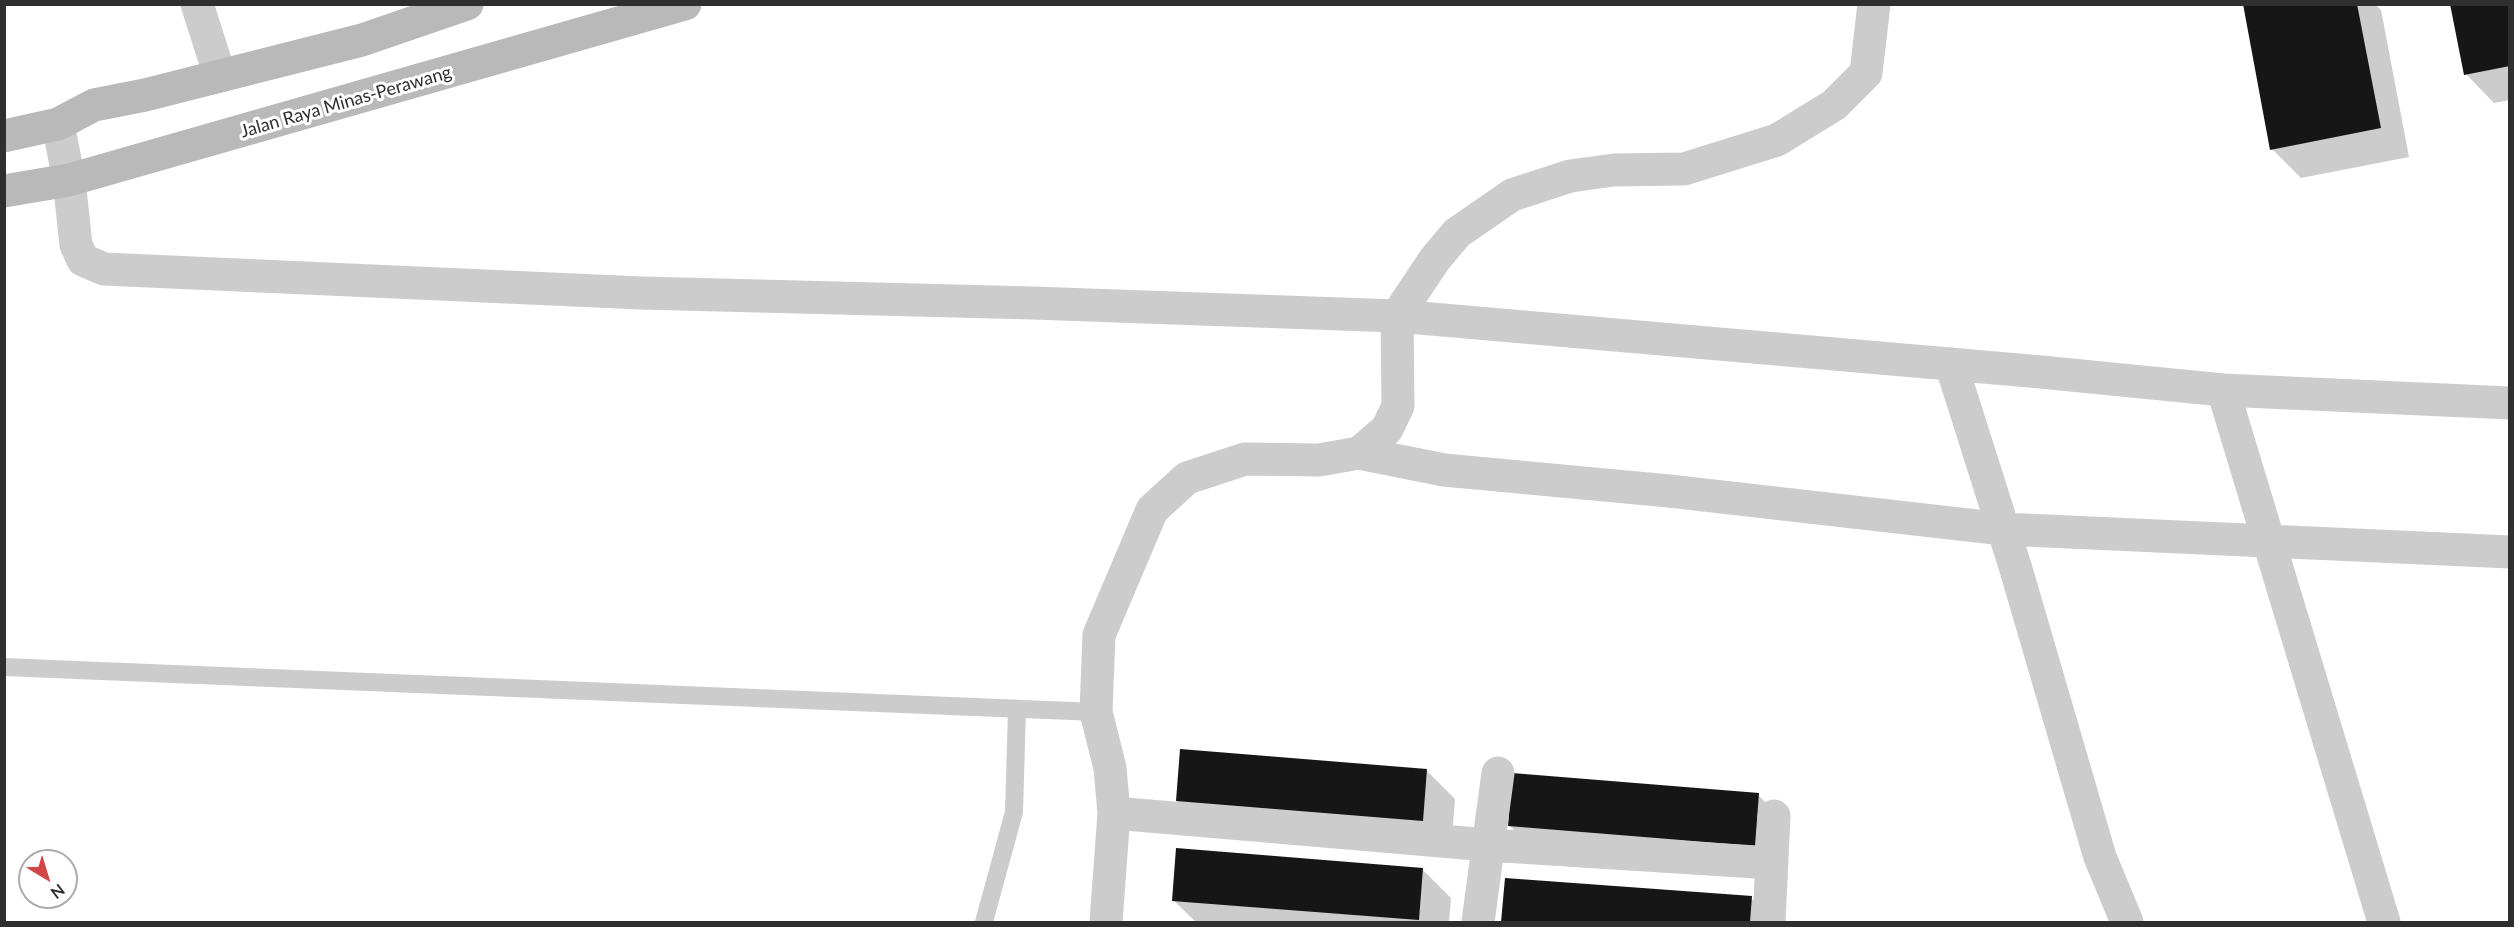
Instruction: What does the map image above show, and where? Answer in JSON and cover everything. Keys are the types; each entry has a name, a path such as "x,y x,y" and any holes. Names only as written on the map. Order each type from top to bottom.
{"main road":[{"path":"4,136 58,124 94,105 362,40 467,4"},
{"name":"Jalan Raya Minas-Perawang","path":"4,191 69,180 685,4"}],"street":[{"path":"197,4 220,76"},
{"path":"1359,453 1387,429 1398,406 1397,316 1435,259 1457,233 1512,195 1570,176 1614,170 1684,169 1777,140 1834,105 1866,73 1874,4"},
{"path":"58,124 69,180 76,245 83,260 104,269 653,293 1397,316 2223,390 2510,403"},
{"path":"1951,364 2003,529 2100,856 2127,922"},
{"path":"2223,390 2384,922"},
{"path":"1110,922 1114,813 1110,768 1096,712 1100,635 1152,510 1187,478 1245,459 1319,460 1359,453 1444,470 1680,493 2003,529 2510,552"},
{"path":"1478,922 1498,772"},
{"path":"1114,813 1488,845 1772,863"},
{"path":"1769,922 1774,816"}],"lane":[{"path":"4,667 1096,712"},
{"path":"984,922 1014,812 1017,709"}],"building":[{"path":"2243,4 2357,4 2381,128 2270,150"},
{"path":"2450,4 2510,4 2510,66 2464,75"},
{"path":"1180,749 1427,769 1423,821 1176,801"},
{"path":"1512,773 1759,793 1755,846 1508,826"},
{"path":"1176,848 1423,868 1419,920 1172,901"},
{"path":"1505,878 1752,896 1750,922 1501,922"}]}
